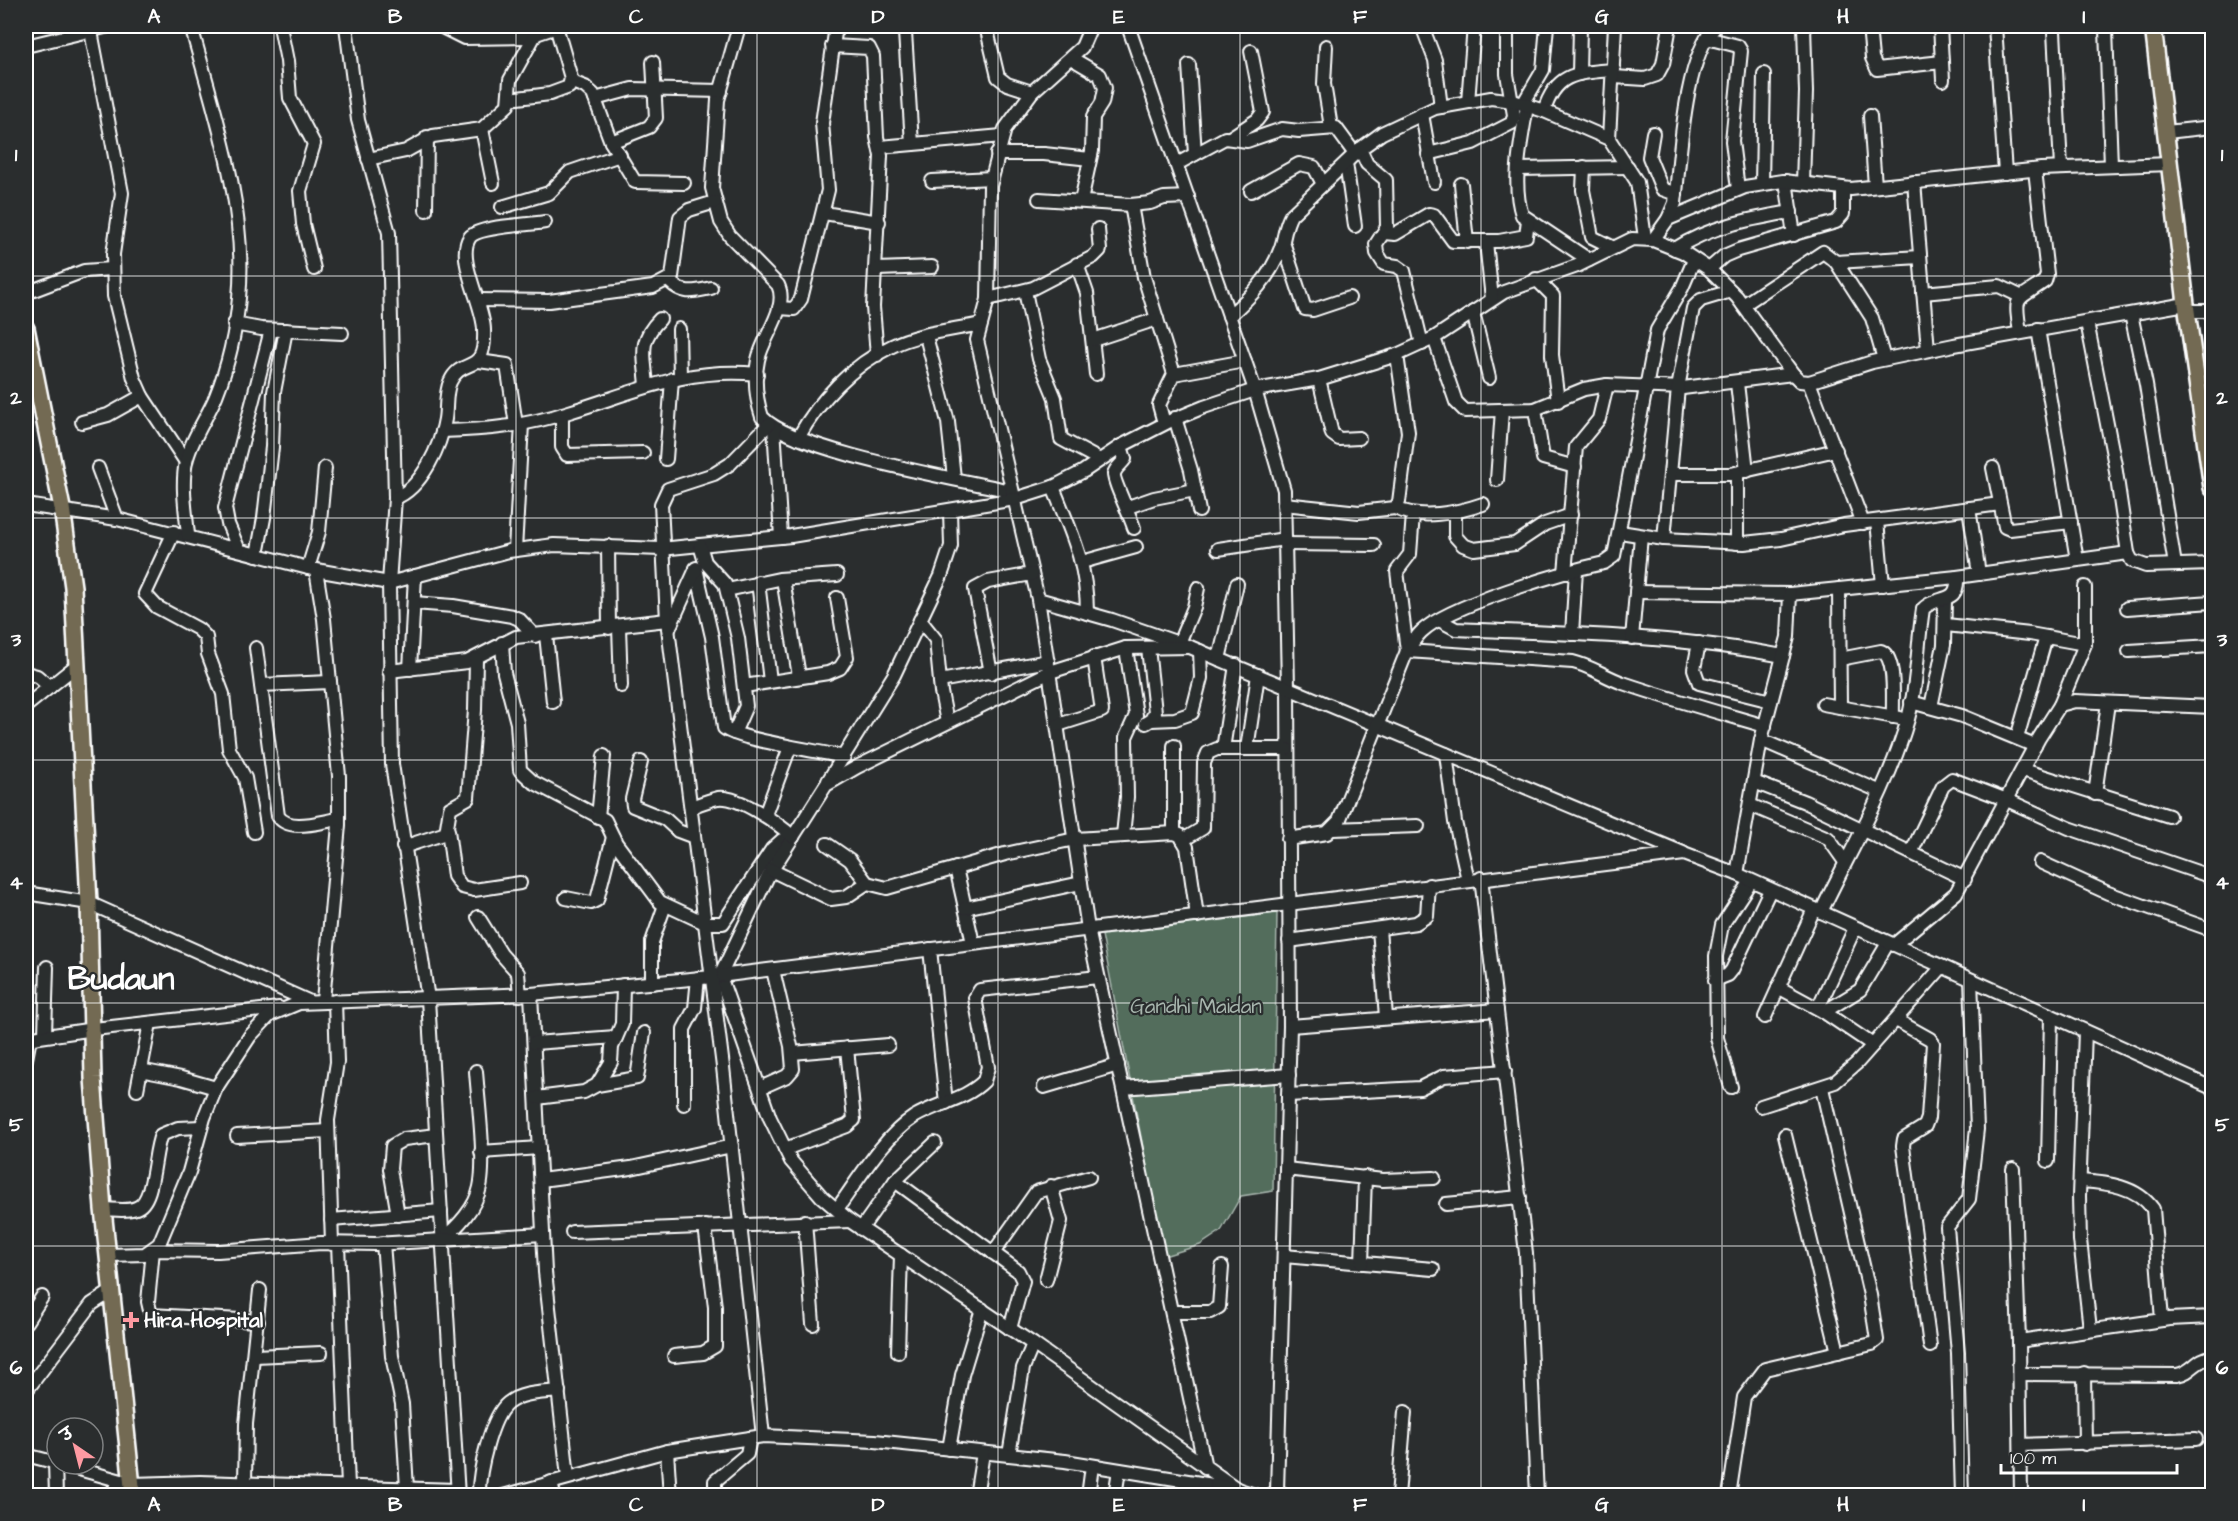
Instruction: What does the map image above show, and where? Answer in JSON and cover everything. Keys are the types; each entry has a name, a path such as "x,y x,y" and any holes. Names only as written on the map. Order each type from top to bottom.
{"main road":[{"path":"2153,26 2187,307 2208,427 2212,488"},
{"path":"26,328 62,508 73,587 89,903 94,1029 93,1078 129,1487"}],"street":[{"path":"26,46 109,26"},
{"path":"188,535 186,462 216,396 234,324 240,275 236,214 220,125 191,26"},
{"path":"280,26 287,61 290,98 314,144 313,155 300,191 303,224 314,269"},
{"path":"96,1476 129,1487 245,1483 266,1490 348,1486 458,1493 428,999 392,764 389,583 395,498 389,233 381,197 368,159 355,100 346,26"},
{"path":"440,26 464,38 519,38 535,35 557,26 572,82"},
{"path":"739,26 721,91 712,188 721,222 730,236 778,285 782,299 766,333 757,374 758,405 762,417 771,426 822,447 1001,489 1015,499"},
{"path":"779,308 789,309 798,306 824,213 828,183 822,123 836,26"},
{"path":"986,26 998,77 1007,84 1032,92"},
{"path":"1091,26 1083,47 1032,92 1017,110 1002,136 992,178 988,299 977,340 1038,599 1088,929 1205,1467"},
{"path":"1128,26 1255,390 1284,490 1290,1026 1278,1494"},
{"path":"1422,26 1435,60 1441,107"},
{"path":"1468,102 1474,26"},
{"path":"1507,26 1508,74 1521,104 1518,202 1522,215 1589,260"},
{"path":"1428,154 1473,143 1509,126 1543,70 1547,26"},
{"path":"1579,74 1580,26"},
{"path":"1609,139 1615,26"},
{"path":"1544,111 1553,88 1564,79 1579,74 1614,74 1645,79 1657,75 1663,64 1670,26"},
{"path":"1668,219 1676,194 1691,77 1707,38 1716,26"},
{"path":"1803,183 1806,92 1804,26"},
{"path":"1869,26 1872,58 1877,69 1942,62"},
{"path":"1940,26 1943,80"},
{"path":"1995,26 2005,173"},
{"path":"91,29 122,193 112,269 114,296 134,378 142,396 186,462"},
{"path":"2106,29 2112,166"},
{"path":"2054,31 2061,168"},
{"path":"905,32 912,144"},
{"path":"368,159 406,152 427,137 482,129 502,112 509,99 513,71 535,35"},
{"path":"1707,38 1729,42 1741,51 1732,141 1738,189"},
{"path":"832,46 860,47 872,51 880,147 877,269 873,307 877,355"},
{"path":"1326,46 1324,84 1331,127"},
{"path":"1230,138 1257,120 1263,112 1251,51"},
{"path":"1071,58 1100,75 1105,88 1102,103 1093,117 1089,159 1081,201"},
{"path":"611,142 654,122 657,114 653,62"},
{"path":"1190,65 1195,154"},
{"path":"1762,184 1764,74"},
{"path":"509,99 566,90 572,82"},
{"path":"572,82 590,90 611,142 635,182 684,183"},
{"path":"595,99 632,89 721,91"},
{"path":"1229,316 1263,284 1283,242 1284,228 1292,215 1323,184 1382,133 1441,107 1491,98 1544,111 1609,139 1628,167 1640,192 1649,238"},
{"path":"1422,114 1434,182"},
{"path":"1870,116 1875,186"},
{"path":"1177,164 1219,140 1230,138 1247,141 1282,129 1305,131 1331,127 1340,132 1354,155 1386,180 1388,221 1384,234 1376,244 1377,253 1384,264 1397,266 1404,271 1422,344"},
{"path":"2167,132 2212,127"},
{"path":"482,129 493,183"},
{"path":"1653,133 1649,152 1650,160 1658,172 1662,189 1676,194"},
{"path":"880,147 1002,136"},
{"path":"426,210 427,137"},
{"path":"997,154 1044,154 1089,159"},
{"path":"502,207 549,193 570,172 620,155"},
{"path":"1354,155 1355,226"},
{"path":"1251,191 1299,164 1310,165 1323,184"},
{"path":"1649,238 1668,219 1738,189 1762,184 1786,181 1843,189 2061,168 2170,164"},
{"path":"1584,167 1583,190 1592,237 1612,247"},
{"path":"1520,169 1628,167"},
{"path":"2020,332 2017,302 2020,296 2045,281 2048,274 2035,170"},
{"path":"932,181 992,178"},
{"path":"1786,181 1794,235"},
{"path":"1914,182 1928,350"},
{"path":"1461,184 1467,242"},
{"path":"1709,269 1724,256 1738,250 1794,235 1841,218 1843,189"},
{"path":"1039,199 1131,205 1150,203 1164,198 1188,197"},
{"path":"478,300 549,301 653,287 669,281 673,272 680,217 688,210 715,202"},
{"path":"1131,205 1139,256 1174,374 1159,405 1170,421 1195,490 1199,511"},
{"path":"1675,249 1694,238 1734,223 1791,212"},
{"path":"824,213 879,222"},
{"path":"1384,234 1395,234 1428,214 1434,215 1452,241 1486,242 1526,236 1528,220"},
{"path":"395,498 414,483 429,462 442,431 451,381 460,371 479,360 484,351 484,329 466,260 467,244 472,235 486,228 520,227 545,222"},
{"path":"988,299 1025,291 1093,257 1100,250 1098,229"},
{"path":"26,505 62,508 117,519 188,535 312,569 389,583 515,550 554,545 701,549 951,510 1015,499 1053,487 1121,446 1170,421 1255,390 1319,379 1397,355 1434,338 1492,299 1536,279 1589,260 1632,239 1649,238 1675,249 1709,269 1743,305 1800,381 1809,382 1884,359 2020,332 2187,307 2212,310"},
{"path":"1283,242 1305,309 1313,310 1349,298"},
{"path":"1486,242 1492,299"},
{"path":"1743,305 1823,252 1836,262 1872,318 1884,359"},
{"path":"1836,262 1920,257"},
{"path":"1333,829 1339,821 1407,651 1421,632 1439,620 1505,593 1610,560 1614,556 1657,330 1682,288 1694,260"},
{"path":"1077,264 1086,293 1096,375"},
{"path":"877,269 933,267"},
{"path":"26,293 84,271 112,269"},
{"path":"1536,279 1553,296 1552,355 1558,401"},
{"path":"669,281 677,289 687,292 711,288"},
{"path":"1923,293 2000,286 2020,296"},
{"path":"1025,291 1039,359 1055,398 1062,439 1100,460"},
{"path":"1664,539 1678,388 1693,308 1701,300 1731,291"},
{"path":"1473,312 1489,378"},
{"path":"2131,314 2156,442 2175,566"},
{"path":"647,386 645,336 660,319"},
{"path":"1093,340 1157,319"},
{"path":"2087,322 2115,465 2128,554 2137,564 2175,566 2212,564"},
{"path":"234,324 271,330 342,333"},
{"path":"798,438 819,404 891,346 981,324"},
{"path":"666,459 676,378 679,329"},
{"path":"2038,329 2077,560"},
{"path":"239,550 228,524 225,508 271,330"},
{"path":"257,555 264,518 272,447 274,392 286,330"},
{"path":"926,336 948,422 954,478"},
{"path":"1434,338 1460,408 1472,412 1535,409 1584,389 1607,385 1647,389 1678,388 1737,383 1793,374"},
{"path":"1395,508 1399,502 1408,432 1397,355"},
{"path":"479,360 507,364 519,424 515,550"},
{"path":"1174,374 1245,361"},
{"path":"442,431 494,430 562,414 676,378 724,372 757,374"},
{"path":"1319,379 1332,434 1339,439 1359,438"},
{"path":"1809,382 1863,523"},
{"path":"1737,383 1742,472 1737,543"},
{"path":"1572,634 1571,515 1576,447 1599,419 1607,385"},
{"path":"82,422 108,415 142,396"},
{"path":"1535,409 1543,458 1575,467"},
{"path":"1497,480 1502,410"},
{"path":"562,414 562,447 567,455 643,453"},
{"path":"771,426 781,537"},
{"path":"715,1496 716,1481 747,1454 757,1437 740,1224 716,976 705,923 668,625 661,549 661,504 668,489 714,474 730,464 771,426"},
{"path":"1121,446 1125,459 1116,469 1114,478 1128,507 1134,528"},
{"path":"1671,474 1716,475 1742,472 1836,450"},
{"path":"98,468 117,519"},
{"path":"325,468 319,532 312,569 330,682 338,768 339,819 329,1001 337,1062 328,1131 331,1220 335,1244 348,1486"},
{"path":"1993,468 2003,523 2010,529 2071,522"},
{"path":"1053,487 1082,562 1087,585 1087,613"},
{"path":"1128,507 1154,498 1195,490"},
{"path":"1284,504 1359,512 1395,508 1413,514 1455,512 1483,504"},
{"path":"1620,532 1664,539 1737,543 1781,539 1863,523 2000,504"},
{"path":"1969,508 1979,574"},
{"path":"951,510 951,546 941,576 894,675 771,870 716,976 785,1149 802,1176 861,1229 1033,1344 1236,1489 1258,1496"},
{"path":"1455,512 1455,536 1463,545 1474,549 1515,544 1545,524 1571,515"},
{"path":"1407,651 1397,571 1410,554 1413,514"},
{"path":"1877,521 1883,585"},
{"path":"174,532 145,594 157,607 198,629 206,637 208,654 223,694 229,749 245,778 254,831"},
{"path":"1632,638 1641,536"},
{"path":"1218,549 1285,542 1374,545"},
{"path":"608,546 621,686"},
{"path":"1082,562 1136,547"},
{"path":"668,625 696,568 701,549"},
{"path":"701,549 708,567 723,579 738,638 746,706 734,733"},
{"path":"1636,592 1790,594 1957,577 2128,554"},
{"path":"696,568 712,637 722,722 728,731 790,747 844,757"},
{"path":"727,590 758,582 837,574"},
{"path":"990,673 975,589 988,582 1032,574"},
{"path":"410,669 415,576"},
{"path":"1765,1017 1778,987 1880,791 1907,720 1920,653 1923,609 1956,591 1957,577"},
{"path":"783,579 799,676"},
{"path":"758,582 770,681"},
{"path":"1219,658 1237,584"},
{"path":"1821,1010 1860,990 1891,944 1947,903 1965,879 2035,746 2060,705 2085,644 2085,587"},
{"path":"1133,726 1151,720 1175,719 1192,713 1201,678 1190,647 1198,588"},
{"path":"1839,589 1840,707"},
{"path":"1737,874 1761,740 1789,627 1790,594"},
{"path":"744,686 799,676 828,674 846,662 837,598"},
{"path":"1038,599 1190,647 1236,665 1684,854 1737,874 2212,1088"},
{"path":"1931,707 1946,625 1945,599"},
{"path":"2127,608 2212,602"},
{"path":"414,603 453,606 519,619 541,636 553,702"},
{"path":"920,620 936,640 947,722"},
{"path":"1439,620 1456,629 1699,643 1783,656"},
{"path":"389,672 459,664 476,659 516,637 614,627 668,625"},
{"path":"1946,625 2085,644"},
{"path":"2017,738 2046,637"},
{"path":"502,643 504,673 517,723 520,770 533,782 598,817 608,825 613,837 652,894 664,905 705,923 723,923 772,849 782,840 793,837"},
{"path":"1699,643 1694,669 1699,683 1771,701"},
{"path":"2129,651 2212,646"},
{"path":"940,681 1049,666 1126,648 1190,647"},
{"path":"256,648 278,816 287,824 295,825 339,819"},
{"path":"1123,835 1127,797 1126,737 1133,726 1135,706 1126,648"},
{"path":"1148,648 1155,707 1151,720"},
{"path":"1407,651 1573,662 1592,667 1610,678 1672,700 1765,726"},
{"path":"1840,659 1886,652 1891,662 1893,717"},
{"path":"1058,725 1102,711 1094,657"},
{"path":"476,659 470,791 465,801 450,808 448,830 454,876 462,887 474,890 520,883"},
{"path":"26,706 77,665"},
{"path":"1223,749 1236,665"},
{"path":"826,785 1049,666"},
{"path":"26,673 37,676 50,687"},
{"path":"1247,749 1258,675"},
{"path":"261,685 330,682"},
{"path":"2060,705 2075,701 2212,706"},
{"path":"1911,702 1962,716 2035,746"},
{"path":"2095,794 2108,703"},
{"path":"1823,704 1907,720"},
{"path":"1761,740 1880,791"},
{"path":"1174,746 1179,836 1197,916"},
{"path":"765,815 790,747"},
{"path":"771,870 831,899 846,897 867,883 886,888 1005,854 1075,839 1123,835 1179,836 1203,828 1205,757 1211,751 1287,749"},
{"path":"1446,753 1455,822 1468,880"},
{"path":"598,817 604,756"},
{"path":"641,762 632,800 633,806 665,819 678,831 694,837"},
{"path":"2023,770 2169,816"},
{"path":"1911,853 1943,786 1952,778 2069,828 2212,877"},
{"path":"1754,783 1805,802 1965,879"},
{"path":"691,807 723,798 765,815 793,837"},
{"path":"1750,805 1828,838 1845,862"},
{"path":"1288,839 1316,836 1333,829 1418,826"},
{"path":"403,847 442,836 448,830"},
{"path":"566,898 591,903 597,900 613,837"},
{"path":"827,844 850,860 861,871 867,883"},
{"path":"26,1059 28,1039 45,1035 286,1007 309,1002 526,994 773,970 1088,929 1288,906 1481,878 1684,854"},
{"path":"2040,862 2108,893 2212,930"},
{"path":"956,868 973,944"},
{"path":"1481,878 1527,1253 1537,1496"},
{"path":"1731,1087 1717,1038 1715,980 1720,931 1751,881"},
{"path":"965,909 1081,883"},
{"path":"1289,941 1379,929 1423,920 1428,911 1429,885"},
{"path":"1715,980 1728,975 1732,970 1770,890"},
{"path":"26,893 89,903 309,1002"},
{"path":"652,982 652,942 664,905"},
{"path":"478,917 501,954 518,973 526,994 534,1043 543,1234 568,1477"},
{"path":"1821,1010 1855,928"},
{"path":"1379,929 1386,1017"},
{"path":"930,949 946,1103"},
{"path":"45,1035 47,967"},
{"path":"1761,1106 1822,1088 1845,1074 1874,1045 1942,967"},
{"path":"760,1088 792,1073 792,1053 773,970"},
{"path":"837,1209 870,1162 907,1122 928,1109 977,1088 987,1074 975,998 980,990 1098,977"},
{"path":"684,1104 684,1029 694,1008 698,978"},
{"path":"1962,1496 1958,1353 1947,1235 1950,1222 1965,1207 1969,1199 1977,1129 1971,980"},
{"path":"597,1085 611,1062 616,1037 622,1024 623,985"},
{"path":"1778,987 1821,1010 1874,1045"},
{"path":"258,1321 151,1315 148,1302 153,1251 159,1244 189,1172 201,1127 216,1088 250,1036 270,1016 286,1007"},
{"path":"1290,1026 1497,1010"},
{"path":"2048,1161 2051,1016"},
{"path":"1896,1020 1930,1039 1933,1043 1928,1118 1925,1126 1904,1139 1903,1146 1930,1346"},
{"path":"137,1090 150,1023"},
{"path":"2085,1031 2080,1239 2090,1329"},
{"path":"537,1098 585,1092 597,1085 637,1078 644,1033"},
{"path":"534,1043 616,1037"},
{"path":"792,1053 888,1044"},
{"path":"785,1149 847,1126 854,1120 847,1048"},
{"path":"1044,1087 1118,1065"},
{"path":"140,1070 216,1088"},
{"path":"442,1239 453,1230 479,1192 482,1173 476,1071"},
{"path":"1288,1095 1420,1088 1444,1076 1505,1071"},
{"path":"1123,1088 1289,1076"},
{"path":"1730,1496 1744,1397 1765,1369 1872,1344 1877,1340 1878,1334 1822,1088"},
{"path":"103,1209 131,1209 142,1205 148,1195 161,1135 178,1128 201,1127"},
{"path":"237,1136 328,1131"},
{"path":"398,1215 390,1169 392,1146 404,1139 436,1135"},
{"path":"1785,1135 1838,1352"},
{"path":"861,1229 895,1181 935,1143"},
{"path":"541,1180 632,1168 732,1146"},
{"path":"481,1152 539,1148"},
{"path":"1286,1169 1365,1177 1434,1178"},
{"path":"2013,1169 2020,1374 2021,1496"},
{"path":"993,1253 1031,1197 1042,1188 1089,1177"},
{"path":"1362,1263 1365,1177"},
{"path":"895,1181 1022,1276 1021,1291 1010,1329"},
{"path":"2080,1181 2122,1187 2140,1196 2153,1209 2162,1320"},
{"path":"1046,1280 1060,1221 1051,1186"},
{"path":"1446,1204 1520,1197"},
{"path":"331,1220 441,1211"},
{"path":"805,1221 813,1324"},
{"path":"572,1232 850,1221"},
{"path":"674,1356 710,1351 716,1339 705,1226"},
{"path":"108,1255 137,1255 153,1251 218,1251 543,1234"},
{"path":"383,1243 392,1356 402,1404 407,1488"},
{"path":"898,1352 901,1255"},
{"path":"1284,1256 1433,1269"},
{"path":"1172,1312 1210,1311 1219,1306 1222,1267"},
{"path":"245,1483 246,1424 255,1356 260,1290"},
{"path":"26,1391 92,1304 112,1291"},
{"path":"26,1322 42,1297"},
{"path":"949,1449 962,1375 982,1310"},
{"path":"2019,1341 2162,1320 2212,1317"},
{"path":"1009,1455 1023,1368 1033,1344"},
{"path":"255,1356 321,1353"},
{"path":"2020,1374 2084,1373 2177,1376 2190,1370 2200,1359 2212,1357"},
{"path":"2084,1373 2085,1444"},
{"path":"479,1496 479,1471 496,1423 507,1404 523,1395 559,1391"},
{"path":"1398,1496 1405,1412"},
{"path":"503,1496 530,1492 551,1482 667,1451 757,1437 875,1441 1009,1455 1119,1470 1204,1490 1236,1489"},
{"path":"2021,1445 2196,1439"},
{"path":"667,1451 670,1496"},
{"path":"976,1496 983,1453"},
{"path":"26,1455 45,1460"},
{"path":"1088,1496 1092,1466"},
{"path":"1115,1496 1119,1470"},
{"path":"56,1496 57,1476"},
{"path":"551,1482 554,1496"},
{"path":"108,1496 129,1487"}],"green space":[{"name":"Gandhi Maidan","path":"1277,913 1273,1191 1241,1196 1221,1231 1200,1245 1164,1256 1102,935"}],"place":[{"name":"Hira Hospital","path":"131,1320"}],"district":[{"name":"Budaun","path":"121,979"}]}
